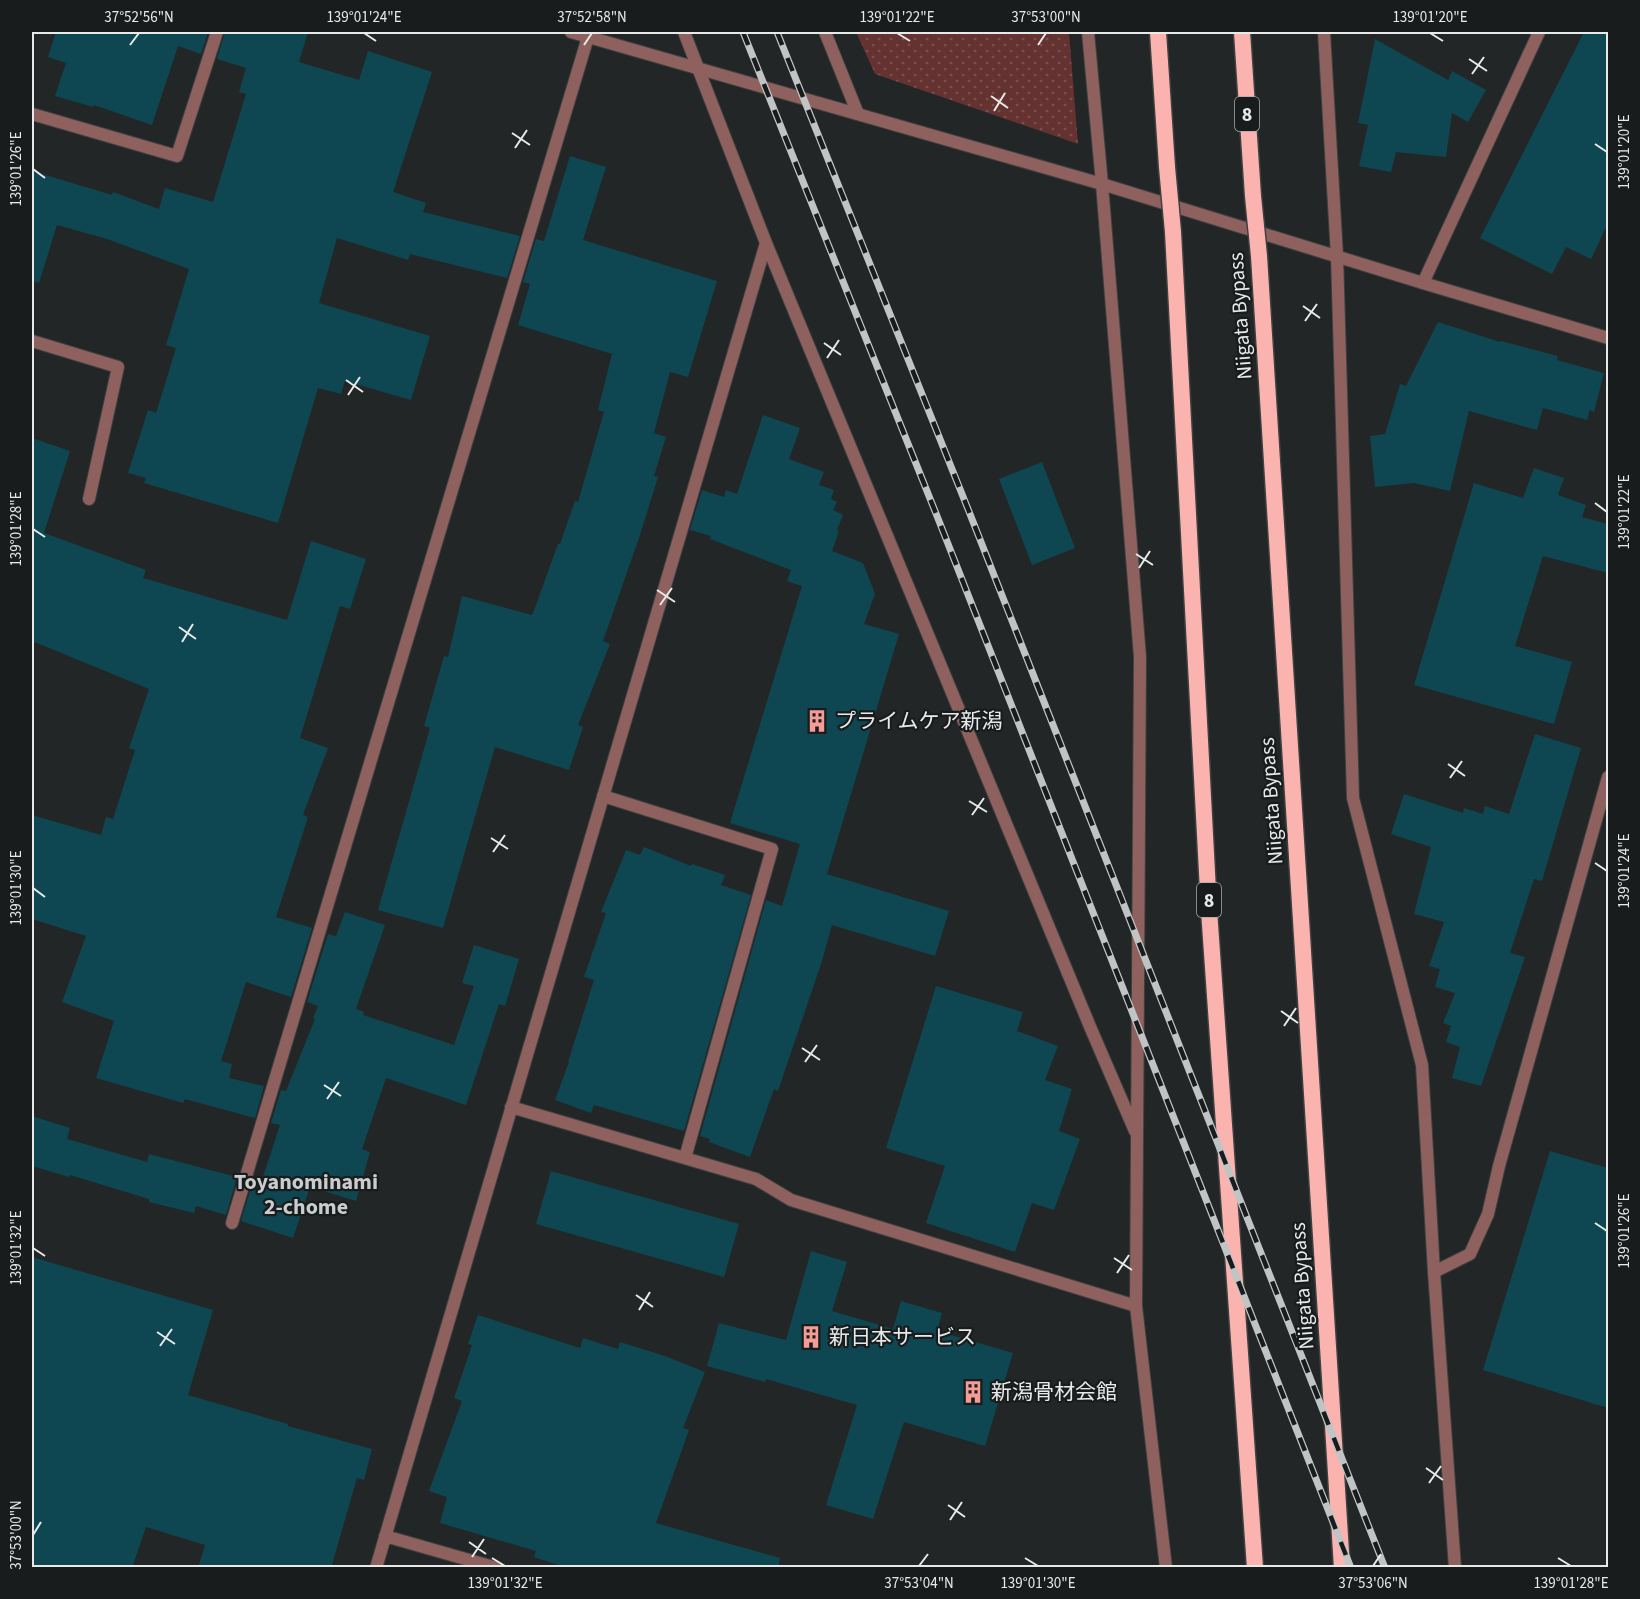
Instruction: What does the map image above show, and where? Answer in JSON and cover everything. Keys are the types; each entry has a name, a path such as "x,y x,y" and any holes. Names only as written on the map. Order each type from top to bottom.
{"highway":[{"name":"8","path":"1158,32 1173,232 1209,910 1255,1568"},
{"name":"Niigata Bypass","path":"1242,32 1342,1568"}],"street":[{"path":"32,114 177,156 217,32"},
{"path":"571,32 1102,184 1608,338"},
{"path":"684,32 766,243 1086,1018 1137,1136"},
{"path":"825,32 858,114"},
{"path":"1088,32 1140,657 1136,1306 1166,1568"},
{"path":"1324,32 1337,256 1353,798 1422,1065 1455,1568"},
{"path":"1423,283 1539,32"},
{"path":"232,1223 588,37"},
{"path":"376,1568 766,243"},
{"path":"32,341 118,367 89,499"},
{"path":"1434,1272 1470,1254 1488,1214 1499,1166 1608,777"},
{"path":"603,796 771,849 685,1158"},
{"path":"511,1107 756,1179 791,1200 1136,1306"},
{"path":"385,1536 497,1568"}],"shaded area":[{"path":"856,32 1069,32 1078,144 875,74"}],"building":[{"path":"56,32 208,32 201,54 178,46 152,125 94,105 93,107 55,96 66,63 48,57"},
{"path":"225,32 308,32 299,62 359,80 368,51 432,72 393,192 426,203 423,212 520,236 507,278 410,254 408,260 337,238 319,303 430,336 411,400 345,381 341,394 318,388 278,523 144,483 146,478 128,473 148,410 156,413 176,348 166,345 189,269 107,239 57,225 39,283 32,281 32,171 112,195 113,192 159,209 165,188 213,202 246,94 239,92 246,68 217,59"},
{"path":"1584,32 1608,32 1608,223 1591,259 1566,247 1552,274 1480,238"},
{"path":"1375,39 1448,80 1452,71 1486,90 1468,122 1452,113 1446,157 1396,152 1391,172 1359,166 1368,125 1358,123"},
{"path":"570,156 606,167 583,240 717,281 688,377 670,372 654,433 666,437 654,476 658,477 603,641 610,644 578,725 583,727 569,770 495,747 443,928 378,910 430,728 424,726 444,656 448,657 462,596 532,615 575,501 578,502 604,412 598,410 612,354 518,325 530,284 523,282 536,239 544,241"},
{"path":"1438,322 1500,342 1558,356 1557,360 1604,373 1594,412 1590,410 1587,420 1543,408 1537,430 1469,411 1450,491 1414,483 1375,487 1370,436 1385,434 1400,384 1406,386"},
{"path":"763,415 800,428 789,459 824,472 819,485 834,490 831,499 837,502 833,510 843,515 832,551 863,563 875,594 864,624 899,634 827,874 949,911 935,956 832,925 778,1091 774,1089 750,1157 709,1142 710,1139 700,1136 766,900 782,906 800,844 730,823 802,586 787,581 791,570 710,539 711,536 690,530 702,490 724,497 726,490 737,494"},
{"path":"32,438 70,451 44,533 146,570 143,578 287,620 311,541 366,559 350,609 340,606 300,738 328,748 303,815 308,817 276,917 312,928 291,997 246,982 221,1061 232,1064 229,1078 264,1086 255,1118 185,1099 183,1103 96,1078 114,1021 62,1002 86,936 32,919 32,815 101,835 106,817 113,819 135,750 129,748 149,689 32,641"},
{"path":"1042,462 1075,548 1032,565 999,479"},
{"path":"1534,468 1564,478 1558,495 1586,505 1582,517 1608,524 1608,573 1543,556 1515,646 1572,662 1554,724 1414,685 1474,483 1523,498"},
{"path":"1535,734 1581,748 1542,881 1534,879 1510,953 1525,957 1481,1086 1452,1078 1460,1047 1446,1042 1451,1026 1443,1023 1455,993 1435,987 1440,969 1429,966 1444,922 1414,914 1431,847 1391,834 1404,794 1463,813 1464,808 1483,814 1485,806 1509,814"},
{"path":"644,847 691,866 692,864 725,875 721,885 751,895 684,1131 594,1105 591,1113 555,1100 594,980 584,977 606,913 601,912 626,850 640,855"},
{"path":"345,912 385,925 356,1009 364,1012 363,1015 454,1045 474,986 462,983 474,945 519,959 505,1006 499,1004 466,1105 386,1078 362,1149 370,1152 356,1201 310,1187 293,1238 241,1221 253,1181 261,1183 280,1125 271,1123 281,1090 286,1091 315,1019 313,1018 318,1006 307,1002 328,934 336,936"},
{"path":"936,986 1023,1012 1017,1031 1058,1046 1045,1080 1072,1089 1059,1131 1080,1139 1054,1210 1032,1203 1015,1252 926,1223 945,1166 886,1148"},
{"path":"32,1116 70,1128 67,1139 147,1162 149,1154 237,1177 226,1215 196,1206 194,1213 149,1202 149,1199 32,1166"},
{"path":"1550,1151 1608,1168 1608,1408 1483,1370"},
{"path":"551,1171 739,1224 724,1277 536,1224"},
{"path":"811,1251 847,1262 832,1311 893,1329 901,1301 942,1313 937,1331 1013,1353 985,1446 904,1422 873,1519 826,1505 857,1405 766,1379 765,1382 707,1366 719,1323 786,1340"},
{"path":"32,1257 213,1310 188,1395 372,1449 364,1480 357,1478 331,1568 198,1568 205,1545 146,1527 132,1568 32,1568"},
{"path":"478,1315 580,1348 583,1338 618,1349 620,1342 705,1372 683,1428 689,1430 656,1523 780,1558 779,1568 567,1568 534,1557 536,1551 440,1523 447,1497 429,1491 462,1401 454,1398 472,1345 468,1344"}],"railway":[{"path":"743,32 939,521 1351,1568"},
{"path":"777,32 968,509 1385,1568"}],"place":[{"name":"プライムケア新潟","path":"817,721"},
{"name":"新日本サービス","path":"811,1337"},
{"name":"新潟骨材会館","path":"973,1392"}],"district":[{"name":"Toyanominami 2-chome","path":"306,1194"}]}
